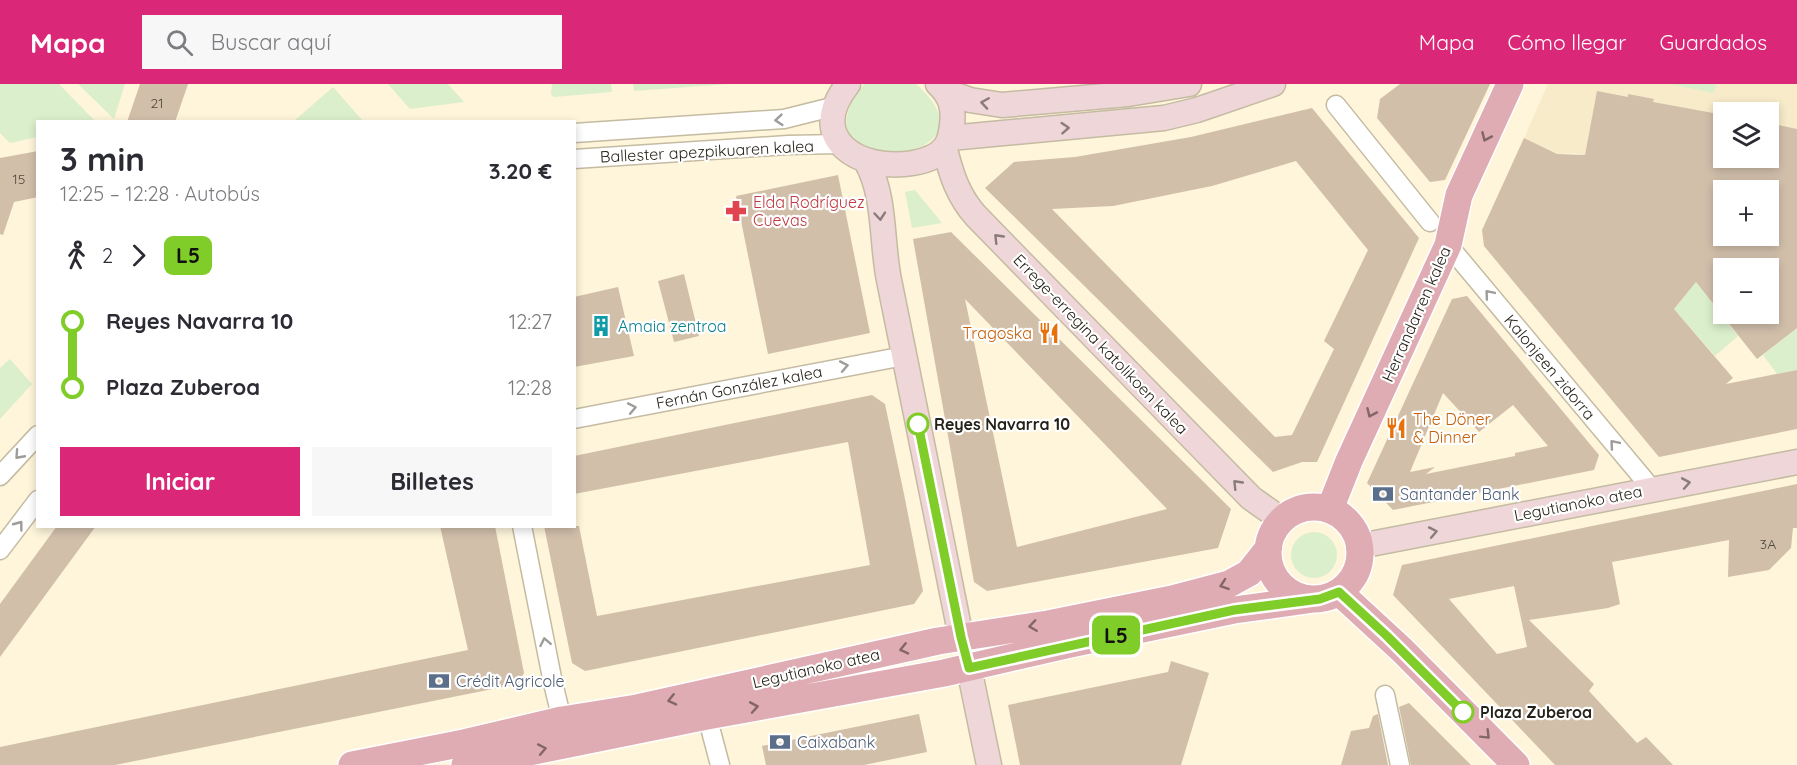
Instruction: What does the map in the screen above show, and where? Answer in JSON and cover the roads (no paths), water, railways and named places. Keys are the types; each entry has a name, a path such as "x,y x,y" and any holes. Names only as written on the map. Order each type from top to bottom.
{"main road":[{"path":"941,87 970,100 1002,105 1136,93 1189,84"},
{"path":"844,90 833,121 840,144 856,157 888,166 924,161 947,143 1164,118 1197,110 1273,84"},
{"name":"Herrandarren kalea","path":"1329,510 1349,461 1448,245 1459,195 1510,84"},
{"path":"941,87 951,101 954,114 947,143"},
{"name":"Errege-erregina katolikoen kalea","path":"947,143 952,176 961,196 976,216 1251,498 1282,520"},
{"path":"866,161 878,189 886,267 989,765"},
{"name":"Legutianoko atea","path":"1360,546 1797,462"},
{"path":"1313,507 1329,510 1346,520 1353,528 1360,546 1360,560 1349,584 1326,596 1301,597 1280,584 1273,574 1269,562 1270,538 1289,514 1313,507"},
{"name":"Legutianoko atea","path":"352,765 562,720 638,708 961,637 1048,624 1218,587 1249,573 1268,549"},
{"path":"1326,596 1402,650 1516,765"},
{"name":"Legutianoko atea","path":"465,765 707,716 969,668 1234,610 1326,596"}],"street":[{"name":"Ballester apezpikuaren kalea","path":"576,133 784,119 844,90"},
{"path":"1336,105 1430,222"},
{"name":"Ballester apezpikuaren kalea","path":"576,159 788,145 840,144"},
{"name":"Kalonjeen zidorra","path":"1448,245 1652,489"},
{"name":"Fernán González kalea","path":"576,419 904,356"},
{"path":"0,476 36,437"},
{"path":"0,550 36,503"},
{"path":"522,528 562,720"},
{"path":"1385,695 1400,765"},
{"path":"707,716 720,765"}],"place":[{"name":"Elda Rodríguez Cuevas","path":"736,211"},
{"name":"Amaia zentroa","path":"601,326"},
{"name":"Tragoska","path":"1049,333"},
{"name":"Reyes Navarra 10","path":"918,424"},
{"name":"The Döner & Dinner","path":"1396,428"},
{"name":"Santander Bank","path":"1383,494"},
{"name":"Crédit Agricole","path":"439,681"},
{"name":"Plaza Zuberoa","path":"1463,712"},
{"name":"Caixabank","path":"780,742"}]}
